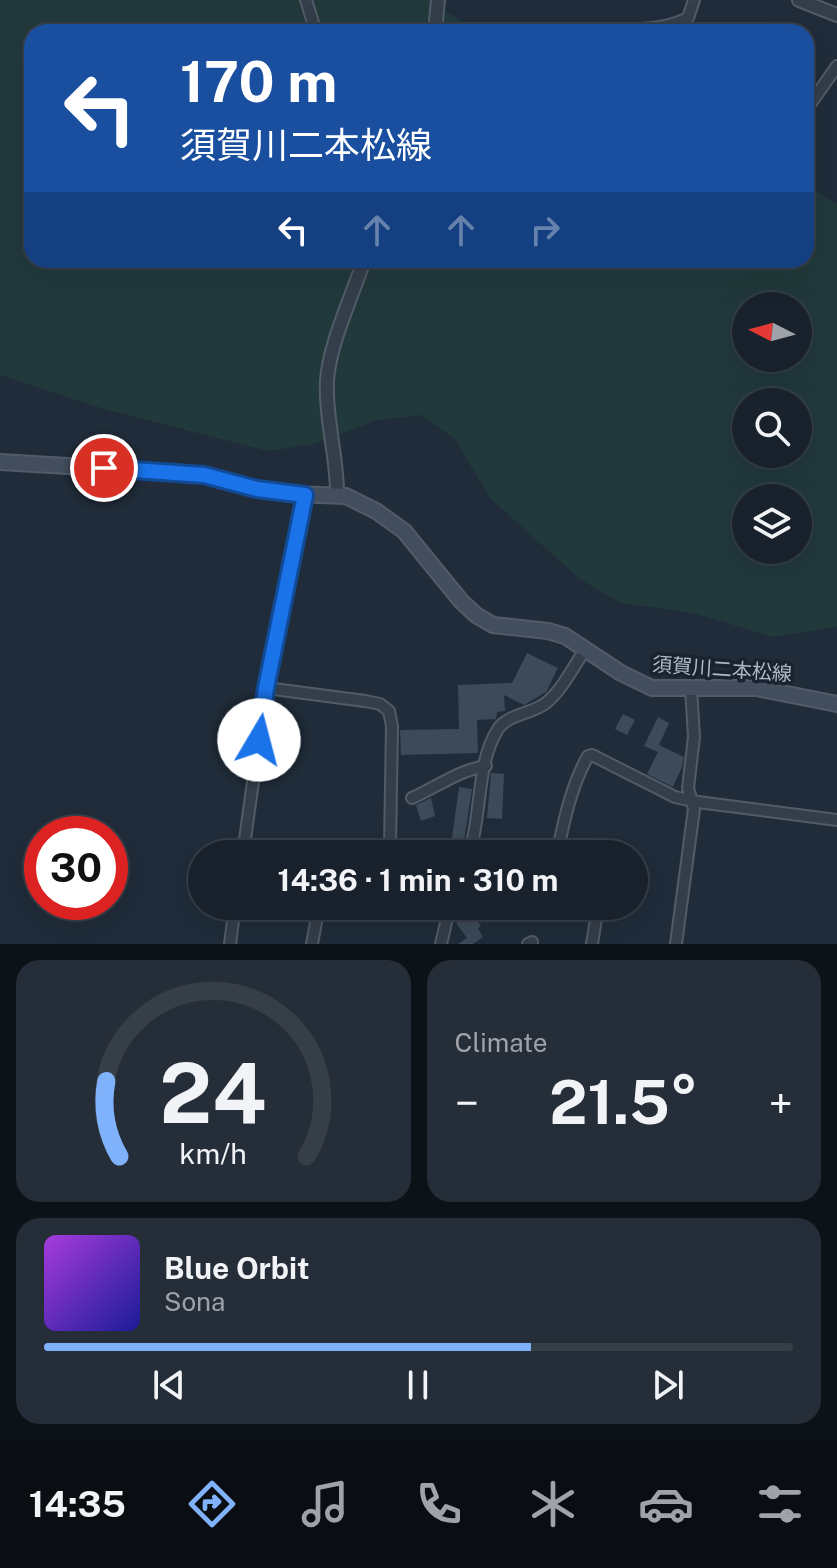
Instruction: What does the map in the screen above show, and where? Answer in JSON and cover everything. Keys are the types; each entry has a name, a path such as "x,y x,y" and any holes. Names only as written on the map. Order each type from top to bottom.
{"main road":[{"name":"須賀川二本松線","path":"0,462 204,475 257,489 305,495 337,493 362,502 404,531 461,601 486,621 502,628 548,631 565,636 645,686 663,689 756,688 837,704"}],"street":[{"path":"306,0 314,24"},
{"path":"436,24 438,0"},
{"path":"674,24 688,18 694,0"},
{"path":"799,0 837,15"},
{"path":"814,99 837,66"},
{"path":"337,493 327,380 333,352 361,268"},
{"path":"245,840 266,688 305,495"},
{"path":"472,840 486,766 498,729 507,721 533,712 549,701 586,648"},
{"path":"266,688 365,701 380,704 389,711 392,726 390,840"},
{"path":"676,944 694,809 688,788 693,746 691,688"},
{"path":"561,840 571,800 588,756 598,756 675,797 837,820"},
{"path":"412,798 440,786 461,772 486,766"},
{"path":"230,944 233,920"},
{"path":"312,944 316,920"},
{"path":"441,944 447,920"},
{"path":"592,944 596,920"}],"green space":[{"path":"0,0 430,0 466,24 24,24 24,268 814,268 814,190 837,204 837,627 772,637 694,613 620,603 580,579 490,498 454,438 420,415 378,420 314,444 269,451 107,410 0,375"}],"building":[{"path":"527,653 558,668 546,692 524,705 504,695 505,711 497,712 496,719 477,720 478,753 401,755 400,730 459,729 458,685 512,683"},
{"path":"623,714 635,720 627,735 615,729"},
{"path":"658,717 669,723 659,745 684,757 673,787 647,774 658,752 644,746"},
{"path":"491,773 504,774 502,819 487,818"},
{"path":"459,787 472,789 464,840 452,840"},
{"path":"431,798 435,816 421,821 416,805"},
{"path":"477,920 483,937 473,944 458,944 467,938 456,923"}],"route":[{"path":"104,468 204,475 257,489 305,495 266,688 259,740"}]}
